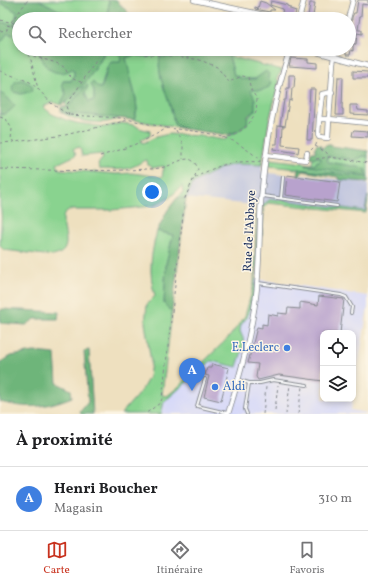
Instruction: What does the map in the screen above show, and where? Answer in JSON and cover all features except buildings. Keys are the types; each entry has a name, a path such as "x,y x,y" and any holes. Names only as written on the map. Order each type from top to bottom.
{"street":[{"path":"194,0 251,12"},
{"path":"301,12 304,0"},
{"path":"349,12 352,0"},
{"name":"Rue de l'Abbaye","path":"228,413 253,318 258,283 262,162 266,155 274,112 288,56"},
{"path":"330,56 368,66"},
{"path":"332,92 322,94 319,119 319,138 328,138 332,92 334,57"},
{"path":"319,119 368,123"},
{"path":"266,155 306,160 307,153"}],"lane":[{"path":"281,198 283,177"},
{"path":"261,196 337,206"},
{"path":"258,283 341,295 350,302 352,307 351,312"},
{"path":"205,379 197,406 234,414"},
{"path":"237,380 249,383 260,383 273,380 307,385"},
{"path":"247,414 245,409 249,383"}],"path":[{"path":"19,12 28,0"},
{"path":"0,20 11,22"},
{"path":"0,31 7,30 7,25 12,26"},
{"path":"29,56 38,89"},
{"path":"32,56 56,63 65,68 69,76 74,80 82,82"},
{"path":"69,115 66,106 99,56"},
{"path":"150,56 176,56 200,60 217,67 229,82 242,76 248,77 251,90 257,99 256,112 248,125 235,135 223,138"},
{"path":"0,71 30,82 52,104 69,115 132,120 223,138 237,142 262,162"},
{"path":"0,117 6,119 12,129 11,140 15,142"},
{"path":"0,143 65,135 132,120"},
{"path":"100,156 149,139 167,128"},
{"path":"175,129 183,145 183,159"},
{"path":"307,153 319,138"},
{"path":"314,146 326,152 330,157"},
{"path":"316,159 330,157 368,163"},
{"path":"0,169 124,171 167,166 183,159 190,159 196,163 198,170 185,198 162,399 160,403 145,414"},
{"path":"194,178 205,172 236,161 262,162"},
{"path":"286,414 290,382"},
{"path":"275,410 278,384"},
{"path":"298,414 302,384"},
{"path":"262,414 266,387"}],"shaded area":[{"path":"235,164 262,165 262,172 368,183 368,196 365,211 274,199 269,200 263,206 186,198 193,183 221,168"},
{"path":"256,279 368,296 368,307 356,379 356,330 320,330 320,402 352,402 351,410 368,414 161,414 164,402 211,361 243,338 240,331 241,325 247,317"}],"green space":[{"path":"0,0 39,0 62,12 17,12 0,3"},
{"path":"39,0 107,0 109,2 108,12 62,12"},
{"path":"107,0 117,0 128,12 108,12 109,2"},
{"path":"0,3 17,12 12,12 12,24 0,22"},
{"path":"0,22 12,24 12,35 8,33 0,43"},
{"path":"8,33 12,35 12,56 41,56 45,65 74,70 74,76 71,81 63,81 62,84 66,94 60,105 53,102 43,107 52,114 77,123 105,127 121,123 135,125 139,128 150,131 150,136 141,140 143,143 156,137 169,134 201,136 225,140 240,129 255,110 250,90 256,79 243,79 234,75 229,56 282,70 277,78 279,82 269,121 262,165 235,164 221,168 193,183 186,198 177,198 183,193 182,186 169,198 153,206 112,210 69,210 64,214 63,219 66,241 65,247 61,253 53,256 4,250 0,246 0,114 3,115 5,95 0,93 0,43","holes":["80,147 82,156 102,154 103,158 98,164 100,169 124,169 147,160 148,165 152,168 164,166 162,177 132,173 116,174 59,169 57,164 76,155 73,149"]},
{"path":"41,56 102,56 93,72 79,90 66,103 60,105 66,94 62,84 63,81 71,81 74,76 74,70 72,69 62,73 55,72 45,65"},
{"path":"102,56 121,57 120,62 107,67 101,88 97,88 94,91 94,100 89,102 85,93 86,85 68,107 65,104 82,86"},
{"path":"131,56 174,56 159,64 160,72 174,124 185,129 134,120 137,110 136,99 126,58"},
{"path":"131,56 126,58 136,99 137,110 134,120 61,112 61,107 68,107 86,85 88,86 85,93 89,102 94,100 94,91 91,84 93,82 97,87 101,88 111,62 120,62 121,57"},
{"path":"229,56 234,75 243,79 255,79 266,71 269,74 268,79 271,82 269,87 262,90 251,90 255,99 255,110 248,116 247,124 238,131 227,135 185,129 174,124 173,115 160,74 160,57"},
{"path":"22,80 33,86 32,91 21,94 13,92 12,87 16,81"},
{"path":"0,93 5,95 15,106 5,114 0,114"},
{"path":"61,112 122,118 107,122 89,122 71,117"},
{"path":"317,144 321,145 322,149 326,145 331,144 331,146 368,151 368,157 364,156 355,160 327,156 328,162 365,168 366,175 305,166 306,164 315,165 317,161 321,160 320,157 310,158 311,152 315,152 315,147"},
{"path":"327,156 355,160 364,156 368,157 368,177 270,166 268,164 269,159 271,159 312,164 313,158 321,157 321,160 315,165 306,164 366,174 365,168 327,162"},
{"path":"298,169 368,177 368,182 340,180 338,177 303,171 300,175 297,175"},
{"path":"368,196 366,213 268,203 264,208 262,236 263,205 269,200 274,199 365,211"},
{"path":"177,198 186,198 172,312 164,304 166,264 173,235 157,231 167,211"},
{"path":"257,206 257,263 255,292 247,317 241,325 240,331 244,345 237,367 211,361 164,402 161,414 121,414 141,391 149,377 151,362 145,323 147,304 155,296 151,263 157,231 173,235 166,264 164,304 172,312 162,395 167,396 230,336 245,316 254,284"},
{"path":"2,309 59,312 58,319 35,319 26,325 0,323 0,311"},
{"path":"89,350 93,414 81,414 80,412 88,402 84,351"},
{"path":"34,352 55,354 57,383 71,390 72,397 62,401 36,406 19,406 0,402 0,363 11,356"}],"place":[{"name":"E.Leclerc","path":"287,348"},
{"name":"Aldi","path":"215,387"},
{"name":"Henri Boucher","path":"192,391"}]}
